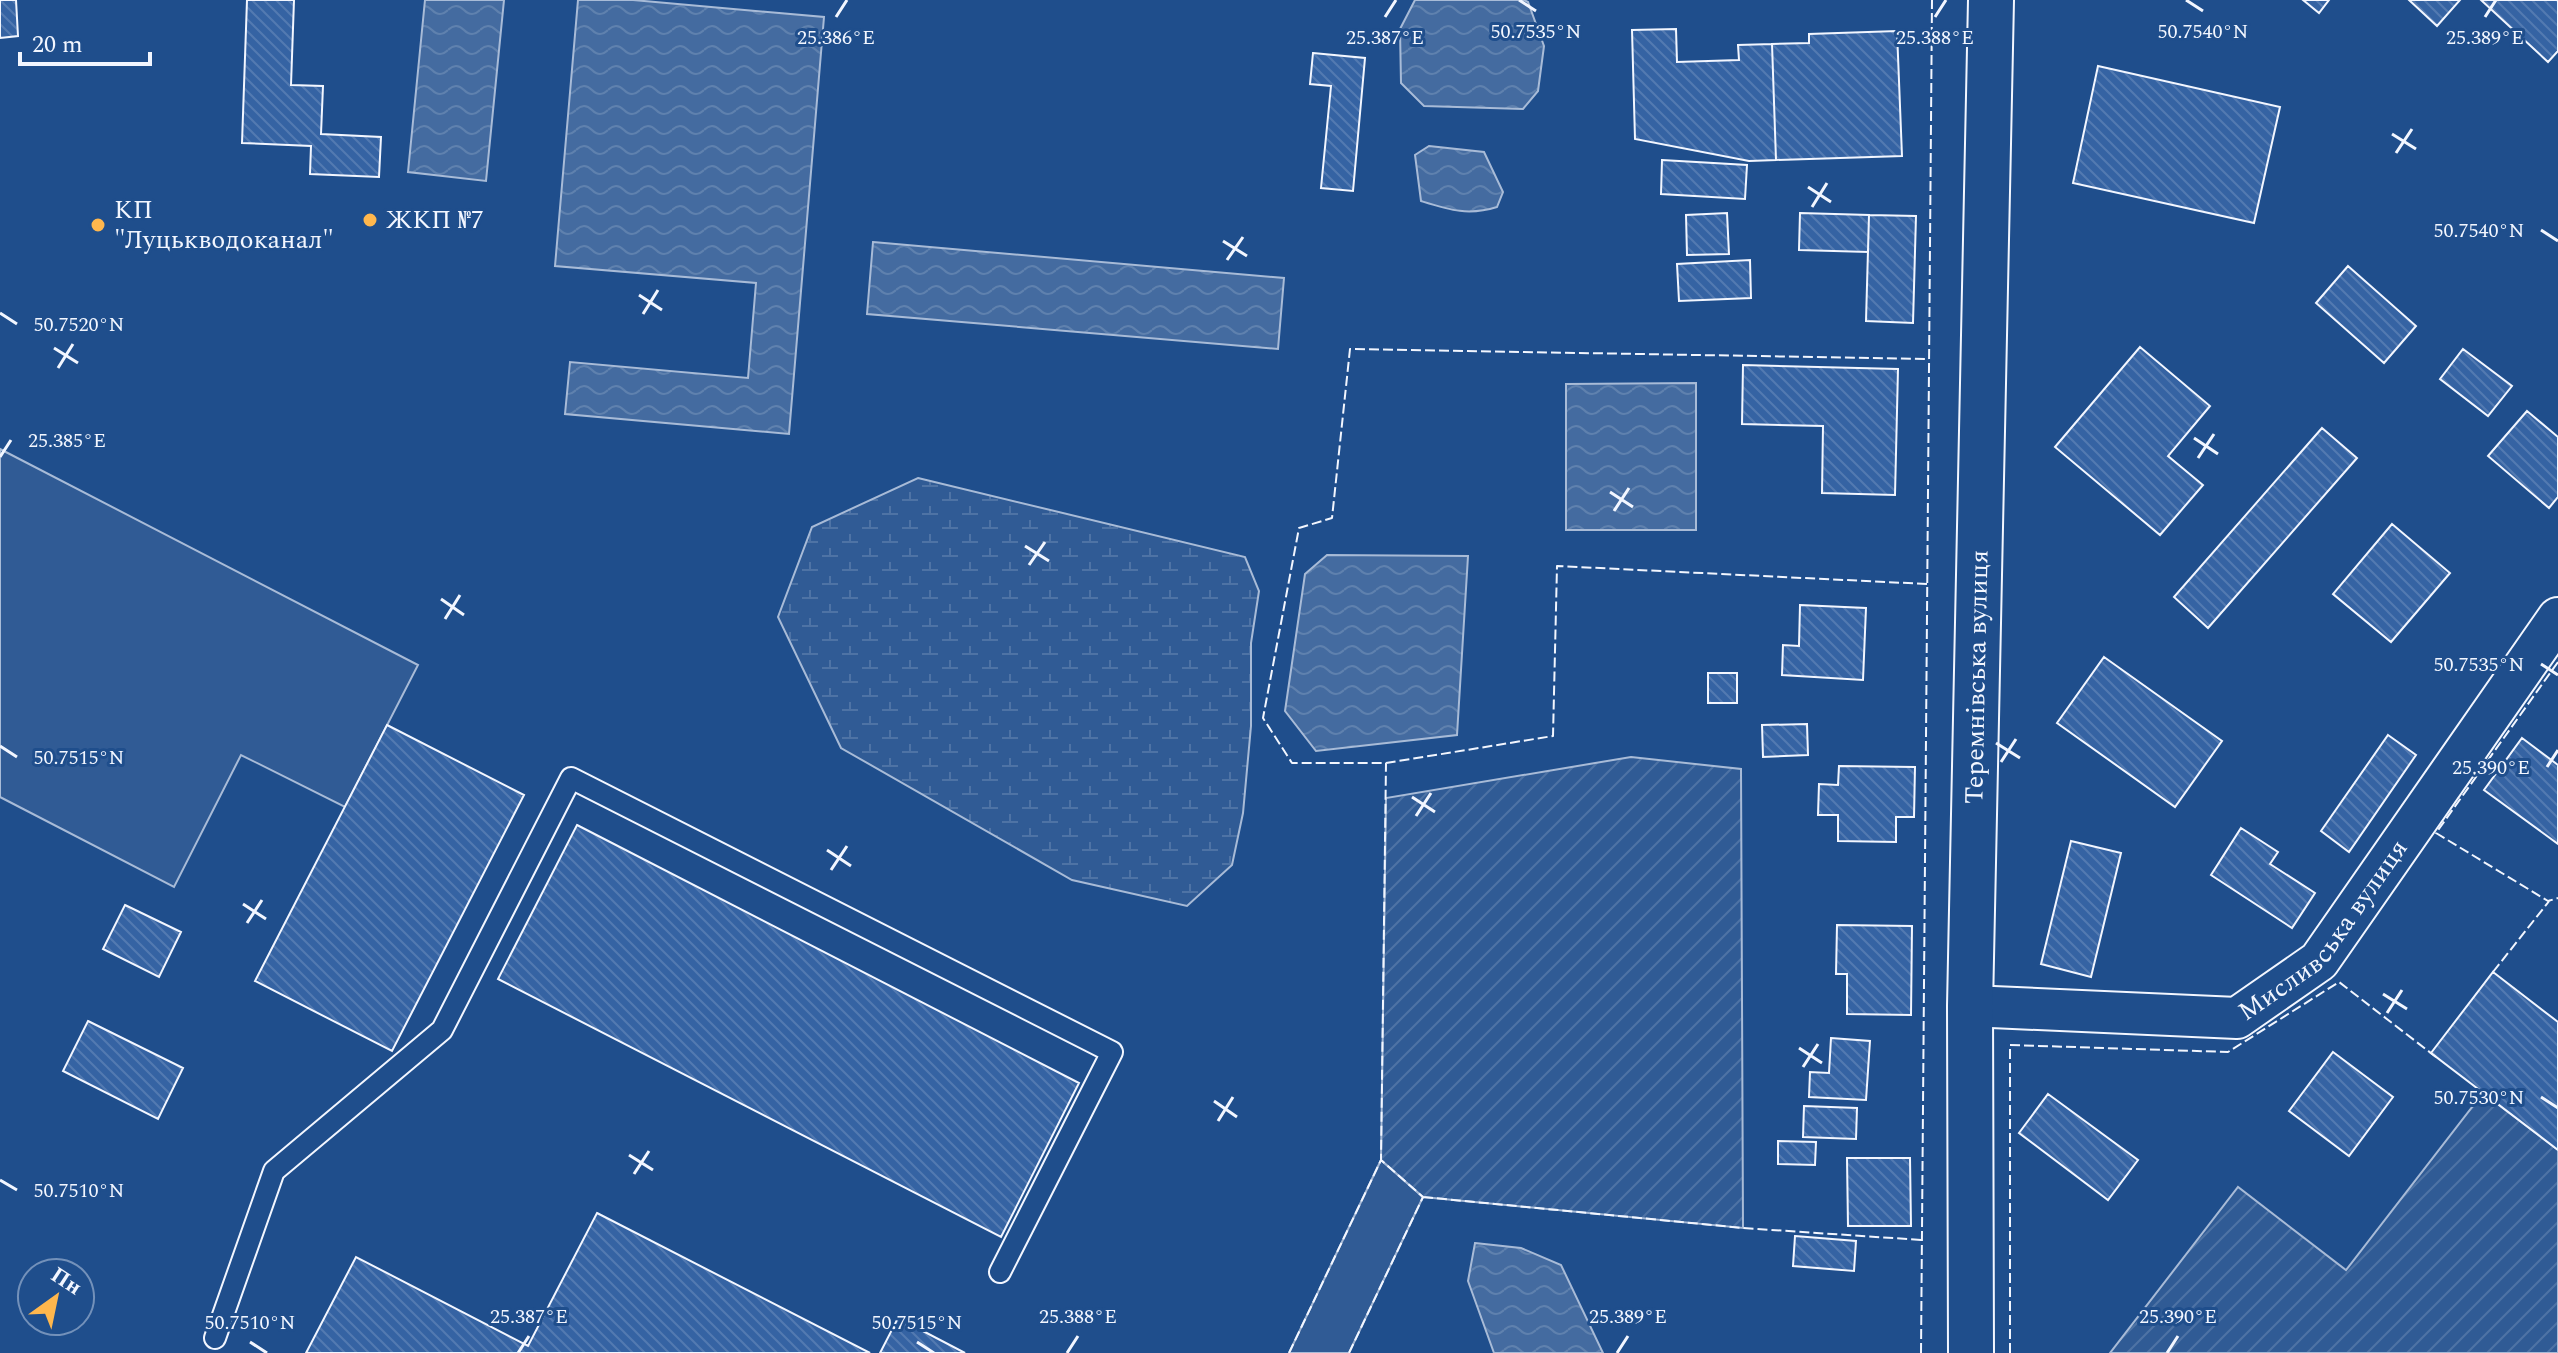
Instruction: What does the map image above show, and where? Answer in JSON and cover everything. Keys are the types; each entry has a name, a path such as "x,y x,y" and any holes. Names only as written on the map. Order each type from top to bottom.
{"street":[{"name":"Теремнівська вулиця","path":"1971,1353 1970,1006 1991,0"},
{"name":"Мисливська вулиця","path":"1970,1006 2237,1018 2319,961 2558,618"}],"lane":[{"path":"215,1338 274,1171 442,1030 571,778 1112,1052 1000,1272"}],"shaded area":[{"path":"0,449 418,665 345,807 241,755 174,887 0,797"},
{"path":"1381,1160 1423,1197 1349,1353 1289,1353"}],"green space":[{"path":"918,478 1245,557 1259,591 1251,643 1251,726 1243,813 1232,865 1187,906 1072,880 841,748 778,617 812,527"},
{"path":"1631,757 1741,769 1743,1228 1423,1197 1381,1160 1386,798"},
{"path":"2483,1093 2558,1150 2558,1353 2110,1353 2238,1187 2346,1270"}],"water":[{"path":"425,0 504,0 486,181 408,172"},
{"path":"578,0 633,0 824,17 789,434 565,414 570,362 748,378 756,283 555,266"},
{"path":"1415,0 1528,2 1544,46 1538,91 1523,109 1424,106 1401,83 1400,29"},
{"path":"1429,146 1484,152 1503,192 1497,207 1459,211 1421,201 1415,155"},
{"path":"873,242 1284,278 1278,349 867,314"},
{"path":"1696,383 1696,530 1566,530 1566,384"},
{"path":"1327,555 1468,556 1457,735 1316,751 1285,711 1305,574"},
{"path":"1475,1243 1521,1248 1561,1265 1603,1353 1494,1353 1468,1281"}],"building":[{"path":"0,0 16,0 18,36 0,38"},
{"path":"247,0 294,0 291,85 323,86 321,134 381,137 379,177 310,174 311,146 242,143"},
{"path":"2303,0 2329,0 2319,13"},
{"path":"2409,0 2460,0 2437,26"},
{"path":"2481,0 2558,0 2558,51 2548,62"},
{"path":"1676,29 1677,62 1739,60 1738,45 1772,44 1776,160 1749,161 1635,139 1632,30"},
{"path":"1897,31 1902,156 1776,160 1772,44 1809,43 1809,34"},
{"path":"1313,53 1365,58 1353,191 1321,188 1331,86 1310,84"},
{"path":"2098,66 2280,107 2254,223 2073,183"},
{"path":"1662,160 1747,165 1745,199 1661,194"},
{"path":"1727,213 1729,254 1687,255 1686,215"},
{"path":"1800,213 1869,215 1868,252 1799,250"},
{"path":"1869,215 1916,216 1913,323 1866,321"},
{"path":"1750,260 1751,298 1679,301 1677,264"},
{"path":"2348,266 2416,326 2384,363 2316,303"},
{"path":"2140,347 2210,406 2168,456 2203,485 2160,535 2055,447"},
{"path":"2463,349 2512,386 2488,416 2440,379"},
{"path":"1743,365 1898,369 1895,495 1822,493 1823,426 1742,424"},
{"path":"2527,411 2558,437 2558,497 2549,508 2488,456"},
{"path":"2322,428 2357,458 2208,628 2174,597"},
{"path":"2392,524 2450,573 2391,642 2333,594"},
{"path":"1800,605 1866,608 1863,680 1782,675 1783,645 1799,646"},
{"path":"2104,657 2222,741 2175,807 2057,723"},
{"path":"1708,673 1737,673 1737,703 1708,703"},
{"path":"1807,724 1808,755 1763,757 1762,725"},
{"path":"387,725 524,795 392,1051 255,981"},
{"path":"2388,735 2416,755 2349,852 2321,831"},
{"path":"2522,738 2558,765 2558,844 2484,790"},
{"path":"1839,766 1915,767 1914,817 1896,817 1896,842 1838,841 1838,815 1818,815 1819,784 1838,785"},
{"path":"577,825 1079,1083 1001,1237 498,979"},
{"path":"2241,828 2278,852 2270,864 2315,893 2292,928 2211,875"},
{"path":"2071,841 2121,853 2091,977 2041,964"},
{"path":"125,905 181,932 159,977 103,949"},
{"path":"1837,925 1912,926 1911,1015 1847,1014 1847,974 1836,974"},
{"path":"2493,972 2558,1022 2558,1150 2431,1053"},
{"path":"88,1021 183,1068 158,1119 63,1071"},
{"path":"1831,1038 1870,1041 1866,1100 1809,1097 1810,1072 1829,1073"},
{"path":"2333,1052 2393,1097 2349,1156 2289,1111"},
{"path":"2048,1094 2138,1160 2108,1200 2019,1133"},
{"path":"1804,1106 1857,1108 1856,1139 1803,1137"},
{"path":"1778,1141 1816,1142 1815,1165 1778,1164"},
{"path":"1847,1158 1910,1158 1911,1226 1848,1226"},
{"path":"597,1213 870,1353 306,1353 356,1257 528,1346"},
{"path":"1795,1236 1856,1241 1854,1271 1793,1266"},
{"path":"898,1318 965,1353 880,1353"}],"fence":[{"path":"1921,1353 1932,0"},
{"path":"1927,584 1557,566 1553,736 1386,763 1292,763 1263,718 1299,528 1332,518 1350,349 1929,359"},
{"path":"2558,662 2436,833 2548,901 2558,898"},
{"path":"1289,1353 1381,1160 1386,763"},
{"path":"2493,972 2550,900"},
{"path":"2010,1353 2010,1045 2228,1052 2339,982 2436,1057"},
{"path":"1349,1353 1423,1197 1381,1160"},
{"path":"1423,1197 1743,1228 1922,1240"}],"place":[{"name":"ЖКП №7","path":"370,220"},
{"name":"КП \"Луцькводоканал\"","path":"98,225"}]}
